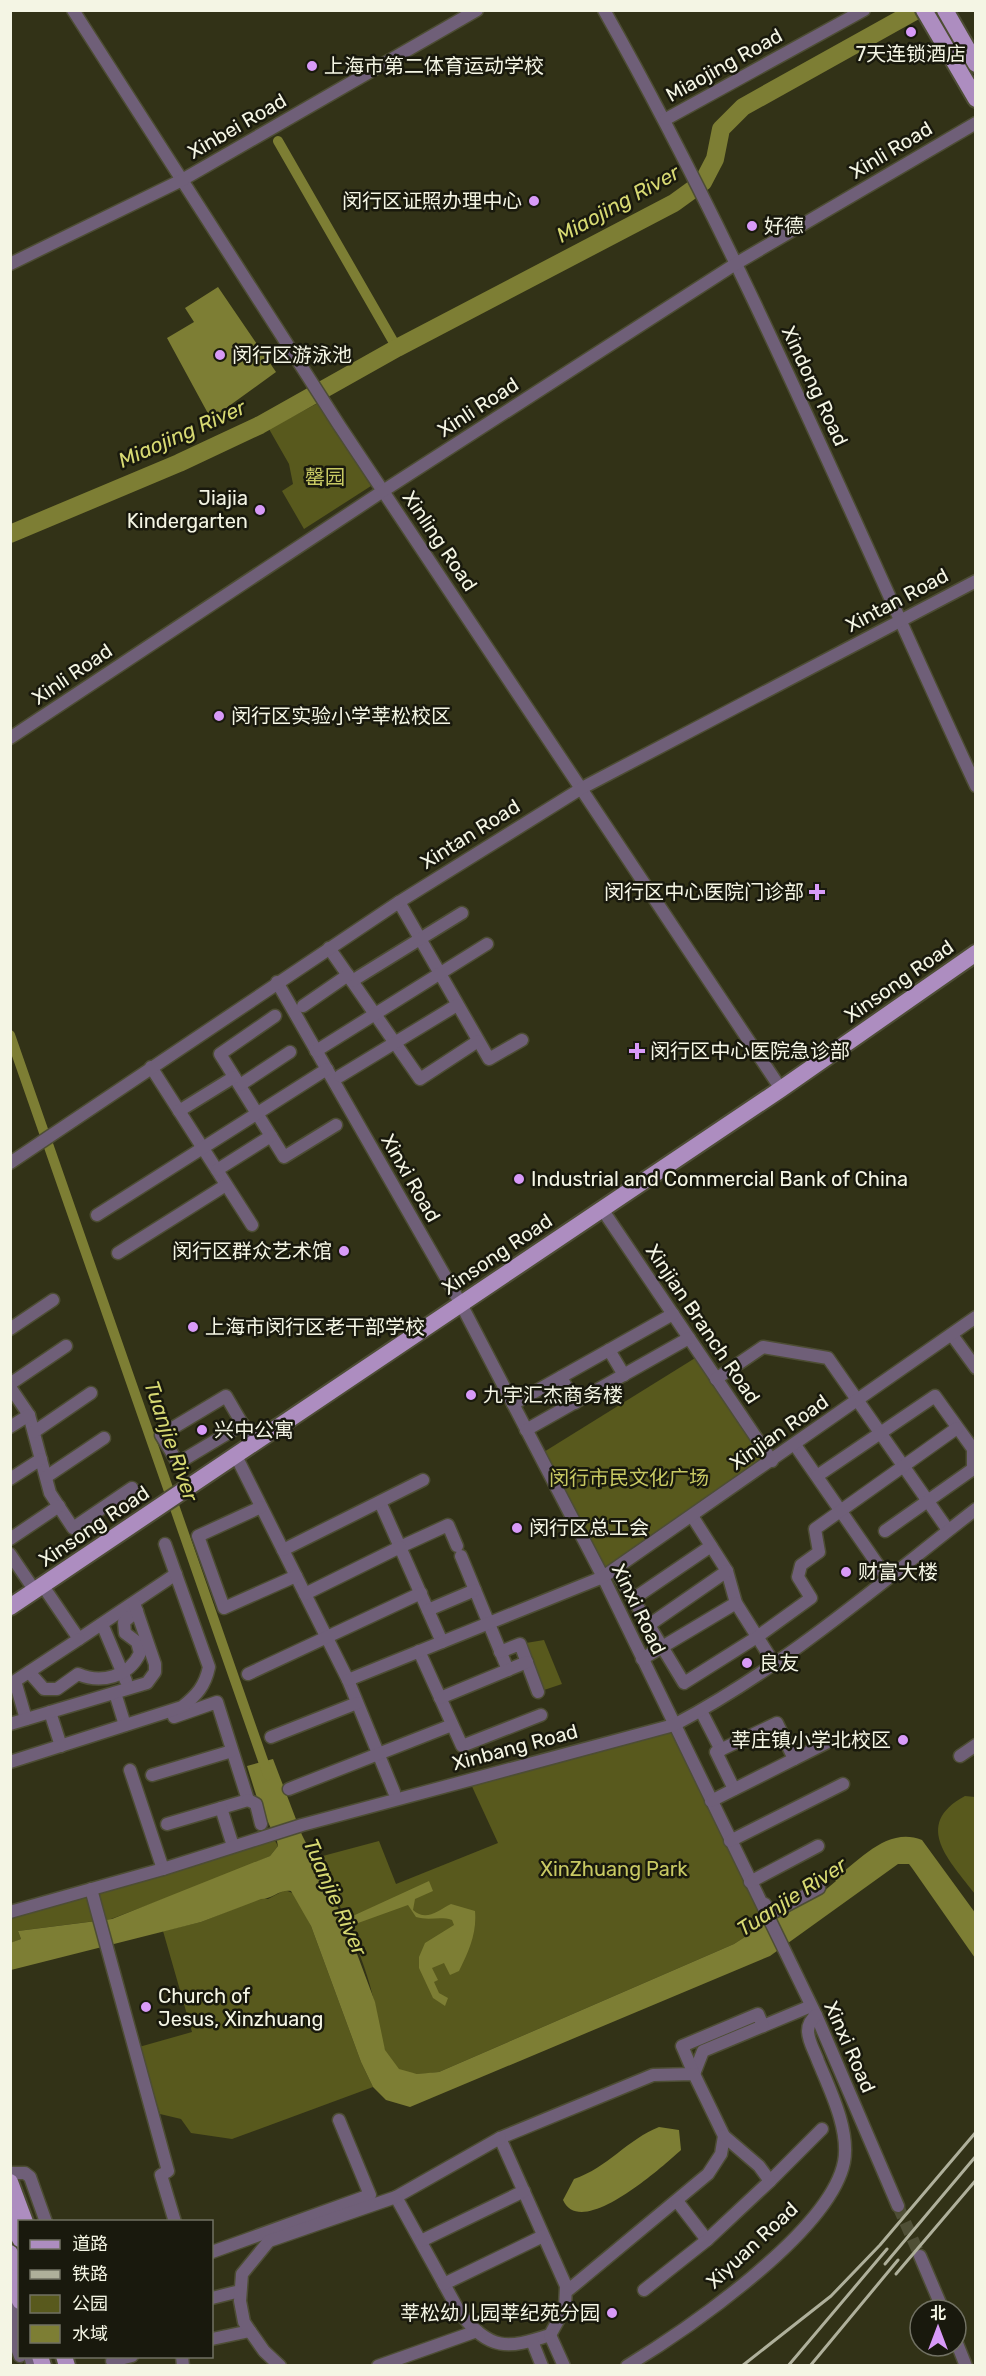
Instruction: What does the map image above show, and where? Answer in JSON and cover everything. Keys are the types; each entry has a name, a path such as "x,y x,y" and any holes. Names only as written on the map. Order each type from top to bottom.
{"main road":[{"path":"945,10 975,64"},
{"path":"925,12 975,99"},
{"name":"Xinsong Road","path":"10,1607 782,1089 975,953"},
{"path":"10,2182 24,2220"},
{"path":"10,2215 18,2234"},
{"path":"10,2253 18,2273"},
{"path":"10,2277 18,2296"}],"street":[{"name":"Xinling Road","path":"73,10 382,491 582,788 688,952 782,1089"},
{"name":"Xinbei Road","path":"10,264 182,180 477,10"},
{"name":"Xindong Road","path":"604,10 666,120 737,263 975,786"},
{"name":"Miaojing Road","path":"666,120 864,10"},
{"name":"Xinli Road","path":"10,738 382,491 737,263 975,123"},
{"name":"Xintan Road","path":"10,1163 277,981 582,788 975,581"},
{"path":"399,902 489,1059 522,1040"},
{"path":"303,1006 462,913"},
{"path":"316,1051 487,944"},
{"path":"329,948 420,1079 477,1041"},
{"name":"Xinxi Road","path":"277,981 461,1304 603,1577 814,2011 898,2206"},
{"path":"340,1076 457,1005"},
{"path":"275,1016 220,1054 284,1157 336,1125"},
{"path":"179,1112 290,1052"},
{"path":"151,1067 252,1225"},
{"path":"97,1215 327,1069"},
{"path":"217,1170 271,1136"},
{"path":"118,1253 226,1185"},
{"name":"Xinjian Branch Road","path":"602,1209 772,1461"},
{"path":"10,1329 53,1300"},
{"path":"513,1404 673,1314"},
{"name":"Xinjian Road","path":"348,1680 603,1577 975,1317"},
{"path":"952,1335 975,1368"},
{"path":"526,1430 689,1338"},
{"path":"66,1346 10,1385 29,1415 50,1492 73,1528 132,1488"},
{"path":"717,1379 763,1347 828,1358 948,1530"},
{"path":"609,1350 624,1375"},
{"path":"561,1377 575,1403"},
{"path":"34,1432 91,1393"},
{"path":"243,1424 178,1463 161,1435 226,1396 243,1424 254,1444"},
{"path":"817,1476 934,1396 973,1449 973,1468 885,1531"},
{"path":"10,1427 29,1415"},
{"path":"615,1569 684,1683 757,1637 811,1598 798,1577 801,1566 819,1552 815,1529 957,1428"},
{"path":"46,1477 104,1438"},
{"path":"795,1445 887,1578"},
{"path":"236,1456 348,1680 394,1792"},
{"path":"10,1479 41,1459"},
{"path":"283,1550 423,1480"},
{"path":"380,1502 442,1642"},
{"path":"10,1539 59,1506"},
{"path":"261,1507 198,1536 224,1608 296,1576"},
{"name":"Xinbang Road","path":"10,1912 163,1869 302,1825 674,1725 775,1665 975,1509"},
{"path":"692,1516 727,1571 736,1603 775,1665"},
{"path":"305,1594 448,1525 508,1670"},
{"path":"10,1762 182,1707 195,1697 206,1682 209,1667 165,1544"},
{"path":"633,1599 711,1546"},
{"path":"10,1554 79,1639"},
{"path":"649,1625 727,1571"},
{"path":"26,1719 15,1681 102,1624 135,1607 176,1574"},
{"path":"428,1610 475,1590"},
{"path":"248,1674 421,1593"},
{"path":"642,1659 736,1603"},
{"path":"29,1672 44,1689 57,1689 78,1674 89,1679 123,1674 136,1662 140,1653 136,1642 125,1633 124,1622 135,1607"},
{"path":"10,1724 147,1683 155,1672 155,1664 135,1607"},
{"path":"102,1624 129,1689"},
{"path":"500,1652 520,1644 538,1692"},
{"path":"419,1652 462,1746 541,1714"},
{"path":"440,1698 527,1662"},
{"path":"116,1693 125,1725"},
{"path":"140,1728 217,1702 248,1800"},
{"path":"271,1737 357,1703"},
{"path":"701,1711 721,1750"},
{"path":"50,1712 61,1746"},
{"path":"734,1789 716,1752 777,1723 794,1759"},
{"path":"290,1789 452,1725"},
{"path":"711,1801 826,1743"},
{"path":"960,1756 975,1745"},
{"path":"152,1775 232,1751"},
{"path":"130,1770 163,1869"},
{"path":"730,1841 843,1784"},
{"path":"167,1824 248,1800 256,1804 261,1824"},
{"path":"221,1808 233,1846"},
{"path":"750,1882 818,1846"},
{"path":"91,1888 168,2171 161,2175 174,2220"},
{"path":"756,1895 763,1899 770,1914 819,1888"},
{"path":"694,2074 703,2051 763,2026 814,2011"},
{"name":"Xiyuan Road","path":"627,2366 694,2322 757,2272 801,2229 835,2185 842,2170 845,2150 835,2107 809,2037 810,2021 814,2011"},
{"path":"763,2026 758,2014 682,2046 724,2136 759,2166 770,2181"},
{"path":"280,2366 264,2351 244,2322 240,2291 242,2274 269,2241 396,2197 500,2139 653,2075 694,2074"},
{"path":"213,2252 370,2195 339,2120"},
{"path":"644,2290 707,2240 822,2129"},
{"path":"566,2292 716,2165 724,2136"},
{"path":"396,2197 460,2313 477,2331 489,2340 517,2346 550,2335 565,2308 566,2292 500,2139"},
{"path":"10,2174 25,2174 30,2177 45,2220"},
{"path":"421,2241 524,2191"},
{"path":"676,2201 707,2240"},
{"path":"444,2284 543,2236"},
{"path":"920,2256 938,2298"},
{"path":"213,2298 240,2291"},
{"path":"10,2305 18,2324"},
{"path":"10,2330 18,2351"},
{"path":"213,2339 250,2331"},
{"path":"378,2366 477,2331"},
{"path":"550,2335 564,2366"},
{"path":"532,2341 542,2366"}],"green space":[{"name":"罄园","path":"318,403 371,486 304,529 282,491 293,484 289,464 269,429"},
{"name":"闵行市民文化广场","path":"700,1355 772,1461 603,1577 539,1455"},
{"path":"544,1640 562,1684 538,1692 520,1644"},
{"name":"XinZhuang Park","path":"674,1725 769,1922 734,1944 439,2072 413,2074 398,2069 384,2048 364,1967 319,1857 379,1841 396,1884 498,1843 469,1780"},
{"path":"965,1796 975,1797 975,1894 947,1857 938,1831 940,1819 949,1807"},
{"path":"271,1834 278,1846 270,1856 235,1872 111,1919 18,1931 21,1939 11,1943 11,1912"},
{"path":"285,1890 295,1894 311,1926 361,2062 373,2087 232,2139 191,2133 181,2119 160,2114 139,2047 192,2032 163,1931 201,1922 261,1898 268,1899"}],"water":[{"name":"闵行区游泳池","path":"218,287 276,372 211,419 167,338 194,322 185,308"},
{"path":"273,1759 302,1835 344,1920 429,1881 433,1891 415,1899 413,1910 427,1915 451,1904 475,1911 472,1942 459,1971 450,1975 444,1963 432,1968 438,1980 434,1982 439,1993 448,1998 445,2006 433,1998 419,1968 419,1957 425,1943 454,1925 452,1920 416,1917 408,1905 347,1927 375,2002 385,2050 399,2069 417,2074 439,2072 734,1944 807,1897 817,1897 836,1881 834,1879 864,1855 886,1841 898,1838 910,1837 922,1840 976,1914 975,1958 909,1864 898,1864 770,1956 410,2107 386,2100 373,2087 361,2062 311,1926 291,1891 283,1891 201,1922 11,1970 10,1943 21,1939 18,1931 112,1919 270,1856 278,1846 277,1841 258,1801 247,1766"},
{"path":"659,2127 679,2130 681,2150 640,2184 603,2207 586,2212 572,2210 563,2200 574,2179 597,2168 637,2139"}],"waterway":[{"name":"Miaojing River","path":"10,534 179,463 260,425 397,348 674,203 703,182 715,159 721,129 743,107 917,10"},
{"name":"Miaojing River","path":"278,141 397,348"},
{"name":"Tuanjie River","path":"10,1035 268,1775"}],"tunnel":[{"path":"898,2206 920,2256"}],"railway":[{"path":"742,2366 831,2296 880,2245 976,2132"},
{"path":"885,2264 976,2156"},
{"path":"896,2274 976,2180"},
{"path":"788,2366 887,2249"},
{"path":"810,2366 898,2260"}],"place":[{"name":"7天连锁酒店","path":"911,32"},
{"name":"上海市第二体育运动学校","path":"312,66"},
{"name":"闵行区证照办理中心","path":"534,201"},
{"name":"好德","path":"752,226"},
{"name":"闵行区游泳池","path":"220,355"},
{"name":"Jiajia Kindergarten","path":"260,510"},
{"name":"闵行区实验小学莘松校区","path":"219,716"},
{"name":"闵行区中心医院门诊部","path":"817,892"},
{"name":"闵行区中心医院急诊部","path":"637,1051"},
{"name":"Industrial and Commercial Bank of China","path":"519,1179"},
{"name":"闵行区群众艺术馆","path":"344,1251"},
{"name":"上海市闵行区老干部学校","path":"193,1327"},
{"name":"九宇汇杰商务楼","path":"471,1395"},
{"name":"兴中公寓","path":"202,1430"},
{"name":"闵行区总工会","path":"517,1528"},
{"name":"财富大楼","path":"846,1572"},
{"name":"良友","path":"747,1663"},
{"name":"莘庄镇小学北校区","path":"903,1740"},
{"name":"Church of Jesus, Xinzhuang","path":"146,2007"},
{"name":"莘松幼儿园莘纪苑分园","path":"612,2313"}]}
